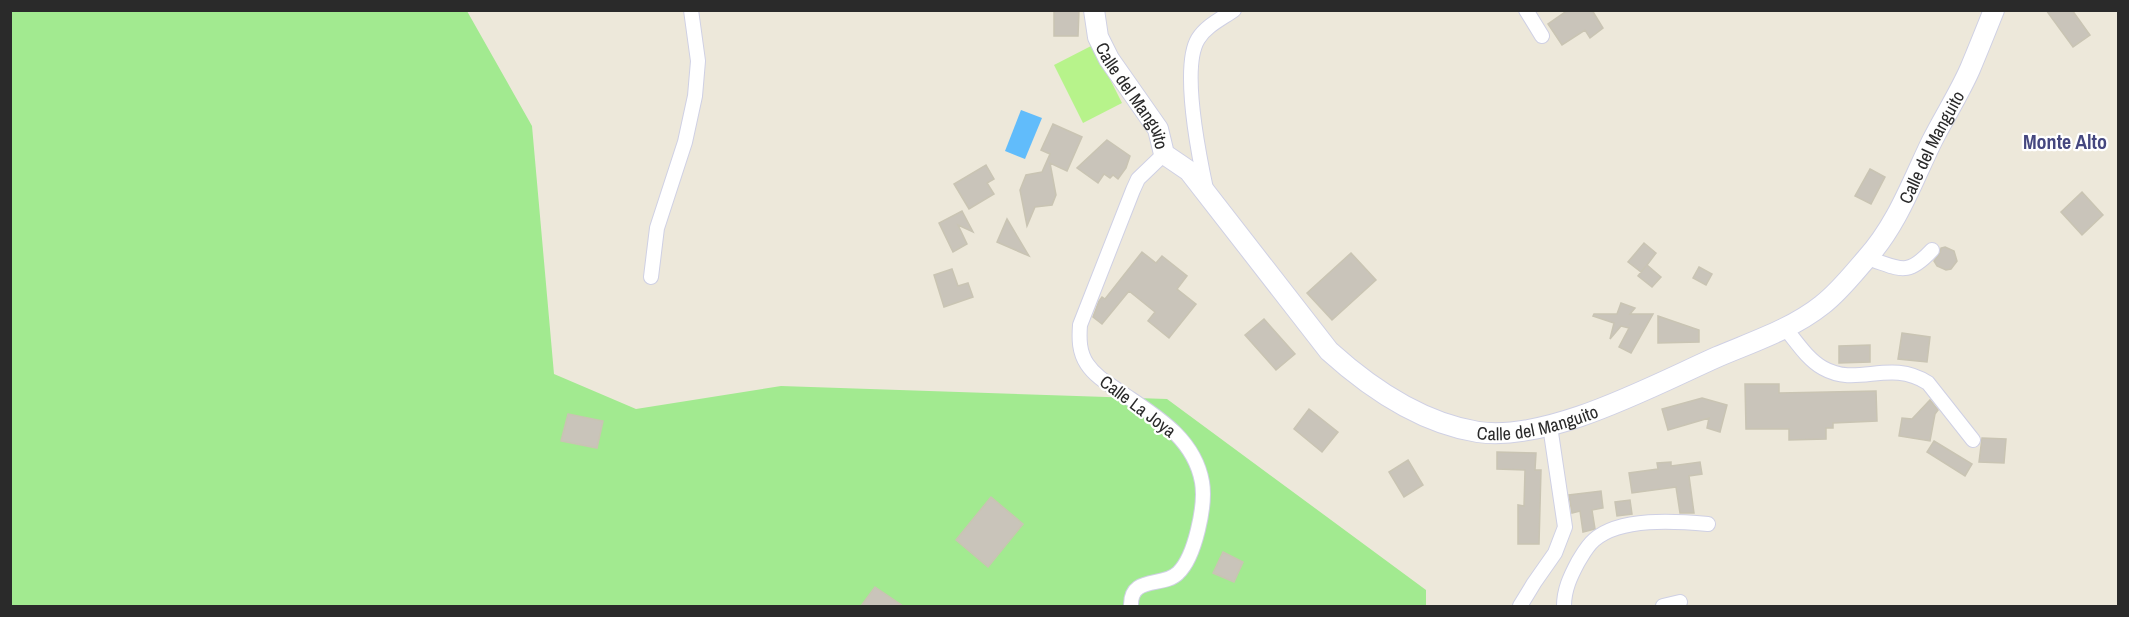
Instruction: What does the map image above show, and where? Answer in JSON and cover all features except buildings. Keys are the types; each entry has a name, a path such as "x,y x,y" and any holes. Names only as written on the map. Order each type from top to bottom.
{"main road":[{"name":"Calle del Manguito","path":"1094,10 1098,37 1109,59 1158,129 1164,153 1189,171 1329,351 1357,376 1398,403 1434,420 1477,432 1509,434 1550,426 1610,405 1785,328 1823,305 1867,258 1901,209 1932,142 1970,70 1994,10"}],"street":[{"path":"651,277 661,214 684,142 695,96 698,62 691,10"},
{"path":"1207,196 1196,133 1191,81 1192,53 1197,40 1205,30 1234,10"},
{"path":"1526,10 1542,36"},
{"name":"Calle La Joya","path":"1131,606 1132,596 1141,586 1170,579 1182,568 1199,527 1204,496 1203,483 1195,458 1180,437 1167,425 1093,372 1083,357 1079,336 1080,325 1138,178 1164,153"},
{"path":"1867,258 1906,269 1916,266 1932,250"},
{"path":"1785,328 1810,358 1834,373 1851,376 1894,371 1920,378 1928,383 1973,440"},
{"path":"1520,606 1555,553 1565,527 1550,426"},
{"path":"1564,606 1570,576 1585,550 1600,535 1652,521 1671,520 1708,524"},
{"path":"1663,606 1680,602"}],"green space":[{"path":"10,11 467,11 532,126 554,374 636,409 781,386 1167,399 1426,590 1426,606 11,606"},
{"path":"1093,45 1122,103 1083,123 1054,65"}],"water":[{"path":"1021,110 1042,118 1025,159 1005,151"}],"district":[{"name":"Monte Alto","path":"2065,141"}]}
